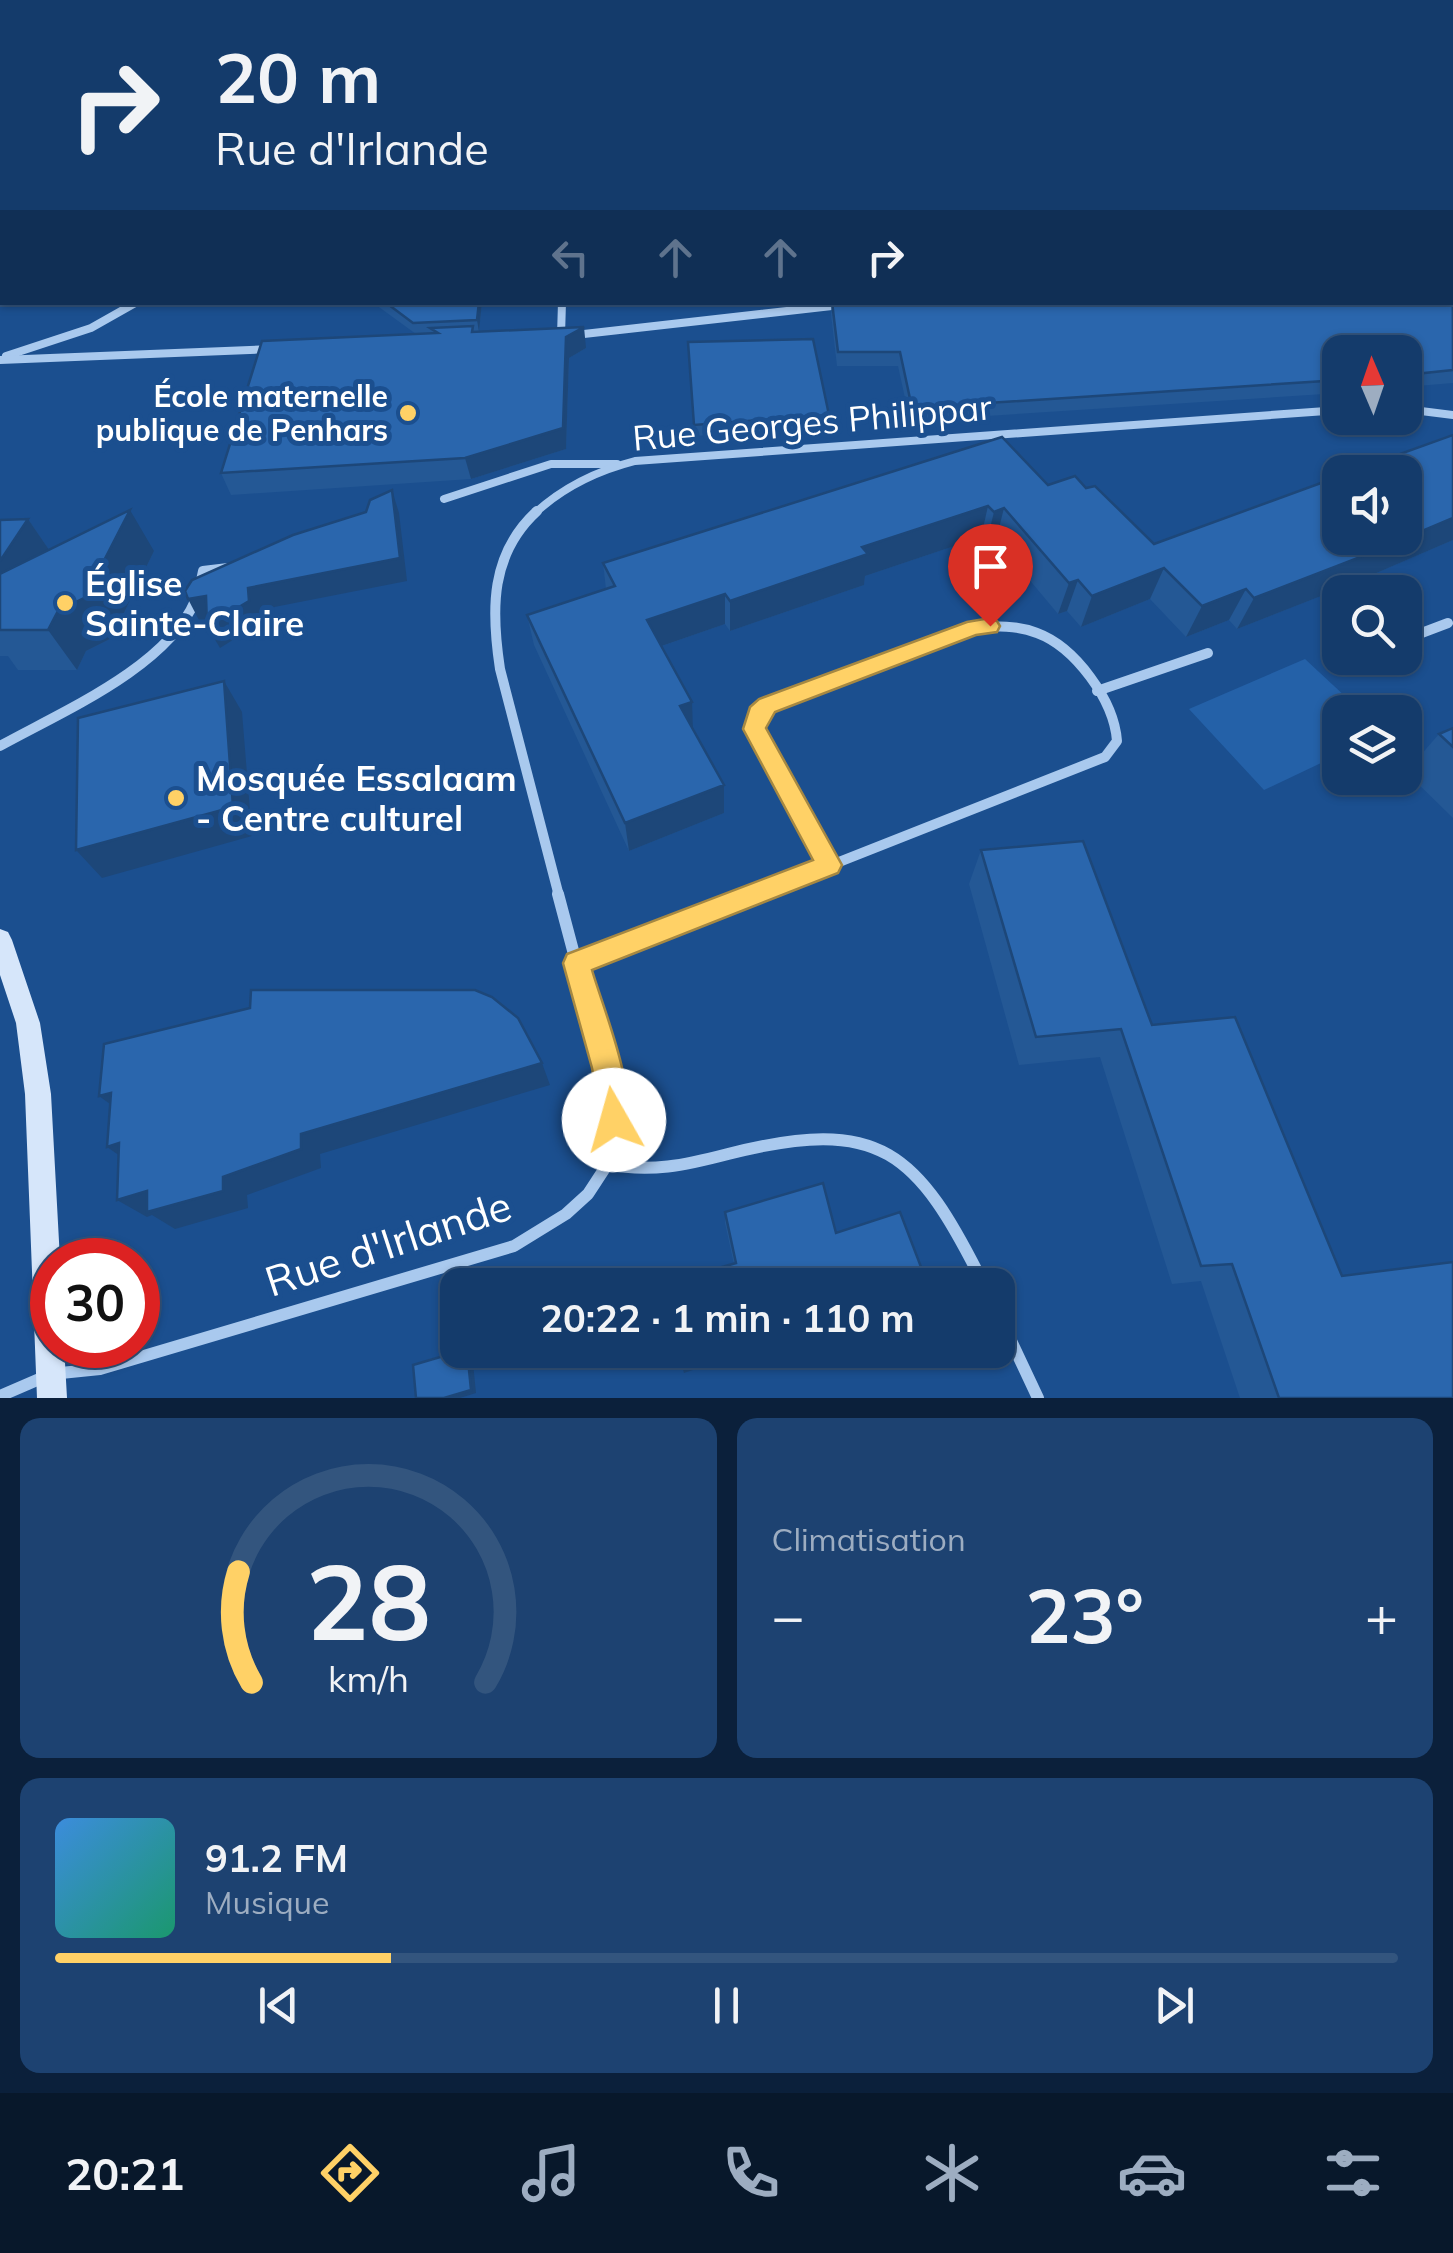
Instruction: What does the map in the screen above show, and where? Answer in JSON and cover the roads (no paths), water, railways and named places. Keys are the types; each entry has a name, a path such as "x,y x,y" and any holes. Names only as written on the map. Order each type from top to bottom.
{"street":[{"path":"0,359 70,336 131,305"},
{"path":"561,336 562,305"},
{"path":"543,338 840,305"},
{"path":"0,359 291,348"},
{"name":"Rue Georges Philippar","path":"576,963 496,652 492,598 500,558 526,520 580,479 619,464 690,456 1322,411"},
{"path":"1422,411 1453,415"},
{"path":"444,499 513,473 562,462 582,459 619,464"},
{"path":"0,746 126,673 154,651 194,607 203,571 240,566"},
{"path":"1422,633 1451,623"},
{"path":"576,963 829,865 1105,758 1117,741 1119,728 1097,690 1060,646 1045,636 1007,626 975,628 767,705 758,714 754,729 829,865"},
{"path":"1097,690 1208,653"},
{"path":"0,940 28,1023 38,1094 51,1386"},
{"name":"Rue d'Irlande","path":"0,1396 51,1386 514,1246 574,1207 607,1164 614,1120 612,1095 576,963"},
{"path":"607,1164 644,1171 676,1169 794,1137 839,1136 872,1142 910,1165 975,1268"},
{"path":"1015,1349 1038,1398"}],"place":[{"name":"École maternelle publique de Penhars","path":"408,413"},
{"name":"Église Sainte-Claire","path":"65,603"},
{"name":"Mosquée Essalaam - Centre culturel","path":"176,798"}]}
